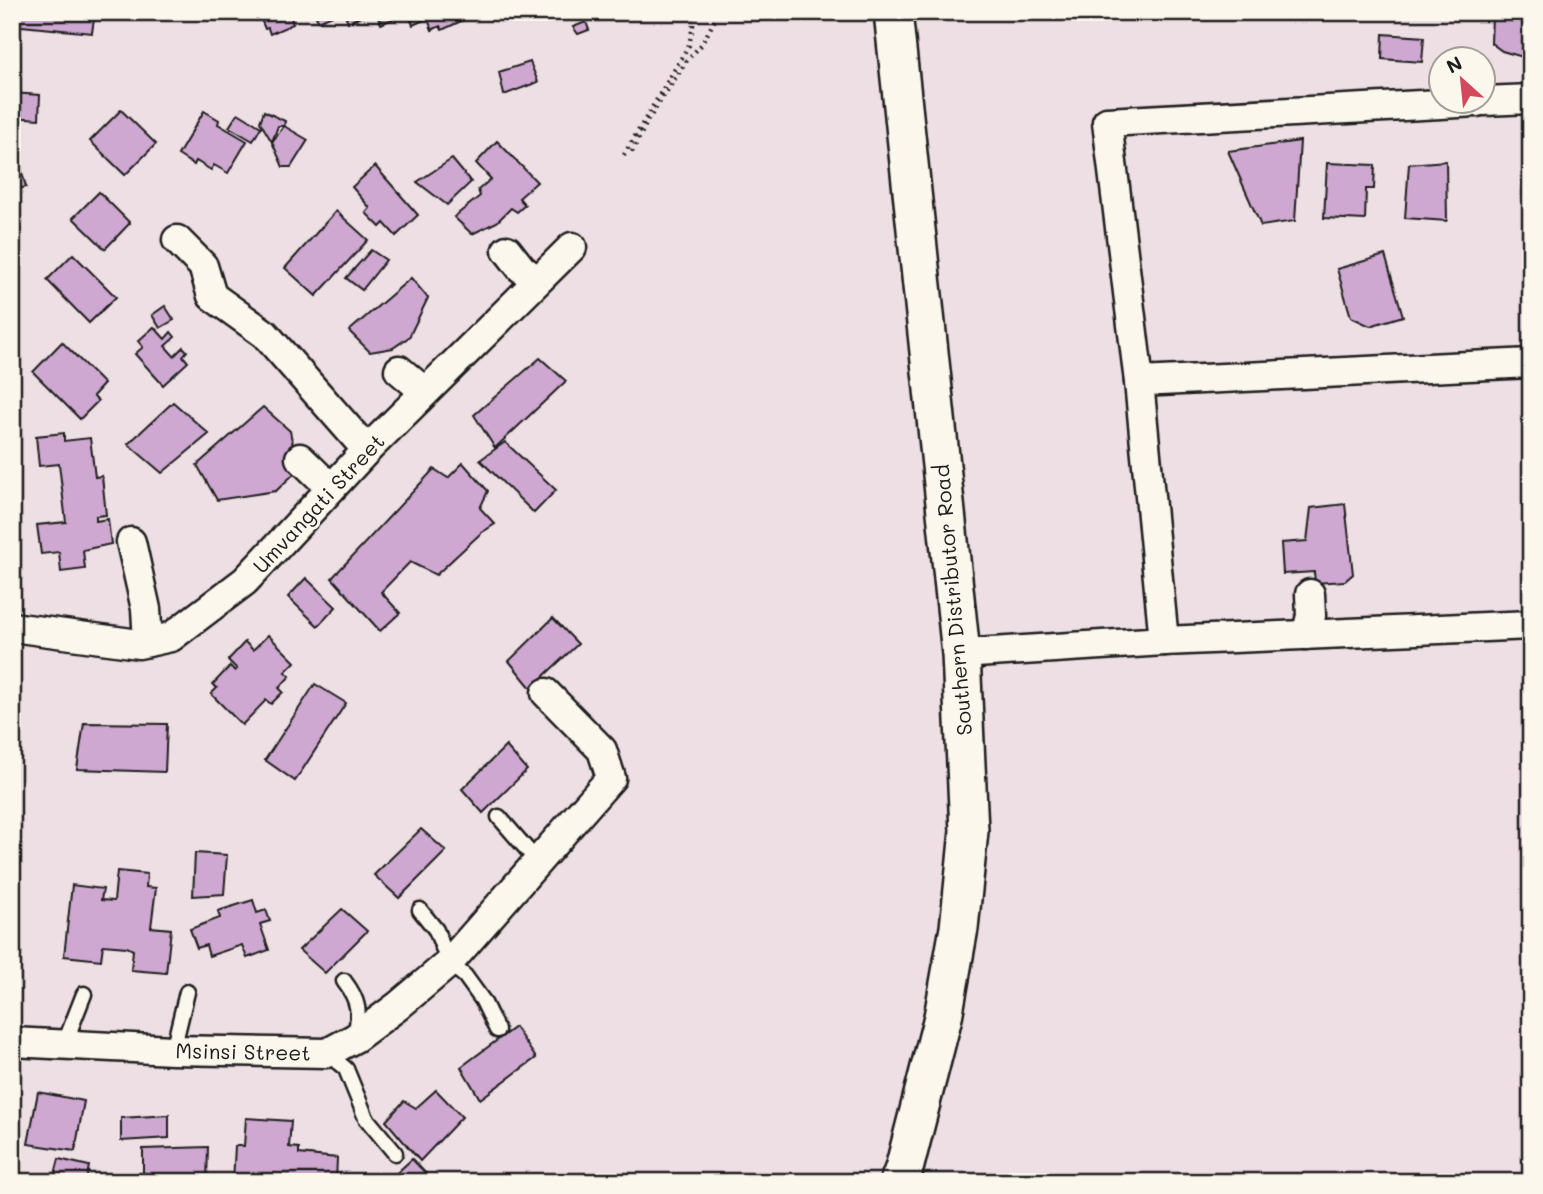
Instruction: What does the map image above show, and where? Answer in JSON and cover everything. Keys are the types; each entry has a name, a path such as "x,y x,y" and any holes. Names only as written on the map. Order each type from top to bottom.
{"street":[{"name":"Southern Distributor Road","path":"893,12 961,654 969,831 959,928 943,1017 899,1182"},
{"path":"1498,100 1531,99"},
{"path":"1164,641 1139,382 1107,122 1428,105"},
{"path":"177,240 203,266 212,296 265,334 367,450"},
{"name":"Umvangati Street","path":"12,627 139,644 171,637 245,581 367,450 572,247"},
{"path":"507,250 521,268 537,281"},
{"path":"1139,382 1531,363"},
{"path":"399,370 425,392"},
{"path":"300,458 331,488"},
{"path":"131,542 146,609 148,642"},
{"path":"1306,635 1311,616 1310,594"},
{"path":"961,654 1164,641 1531,625"},
{"name":"Msinsi Street","path":"12,1042 173,1050 327,1053 355,1038 449,963 611,778 603,750 546,693"}],"lane":[{"path":"499,817 537,861"},
{"path":"421,910 436,930 449,963 465,976 497,1030"},
{"path":"344,981 356,996 358,1017 355,1038"},
{"path":"173,1050 187,992"},
{"path":"64,1045 83,994"},
{"path":"327,1053 346,1069 366,1118 396,1153"}],"path":[{"path":"624,155 688,45 693,26 692,12"},
{"path":"632,152 648,120 688,59 702,44 719,12"}],"building":[{"path":"12,12 95,12 92,33 12,25"},
{"path":"258,12 303,12 291,17 293,24 270,34"},
{"path":"314,12 340,12 318,21"},
{"path":"344,12 373,12 348,22"},
{"path":"376,12 407,12 408,13 381,24"},
{"path":"407,12 437,12 438,14 413,25"},
{"path":"437,12 468,12 470,17 442,30 440,26 432,30 428,19 438,14"},
{"path":"1520,12 1531,12 1531,55 1523,57 1502,51 1491,43 1492,16 1520,17"},
{"path":"586,22 589,30 578,34 573,27"},
{"path":"1383,34 1424,37 1422,62 1382,59"},
{"path":"530,62 538,82 504,95 499,72"},
{"path":"12,93 40,95 39,119 12,117"},
{"path":"121,110 156,144 125,175 90,141"},
{"path":"204,111 219,120 218,124 247,141 228,173 214,165 211,170 196,161 194,165 178,155"},
{"path":"264,111 285,121 284,126 278,126 272,142 260,122"},
{"path":"238,113 261,127 253,141 229,127"},
{"path":"284,126 308,140 291,167 283,167 272,142"},
{"path":"497,141 537,182 519,198 525,205 517,212 511,208 497,222 472,234 454,217 480,196 478,190 491,179 476,163"},
{"path":"1300,141 1295,221 1261,226 1228,151"},
{"path":"15,147 26,187 12,191 12,148"},
{"path":"452,159 471,182 447,205 417,182"},
{"path":"1446,161 1447,221 1405,218 1409,164"},
{"path":"1327,163 1375,165 1374,189 1366,189 1365,220 1324,218"},
{"path":"375,166 418,215 396,236 384,223 380,227 366,213 370,208 352,187"},
{"path":"99,192 130,223 105,249 73,218"},
{"path":"336,211 368,240 316,296 285,268"},
{"path":"371,250 386,260 362,290 346,278"},
{"path":"73,254 116,297 89,323 47,280"},
{"path":"1385,255 1403,316 1370,326 1351,317 1337,269"},
{"path":"411,278 428,298 409,337 393,348 370,352 349,331"},
{"path":"165,306 174,320 160,328 152,315"},
{"path":"154,327 165,339 171,332 175,337 165,346 174,356 183,347 187,351 183,356 188,362 163,385 135,354 143,347 138,341"},
{"path":"62,342 104,384 93,396 98,401 80,419 33,372"},
{"path":"540,358 566,381 495,448 474,415"},
{"path":"173,402 209,434 162,473 128,444"},
{"path":"263,407 290,431 298,470 276,491 217,500 197,465"},
{"path":"64,433 64,441 90,438 95,477 102,476 106,515 96,516 96,521 108,519 111,544 83,550 85,569 61,572 59,552 41,554 37,525 66,522 59,464 39,466 36,436"},
{"path":"505,442 556,490 534,513 480,460"},
{"path":"463,463 488,491 480,508 495,524 481,533 436,575 410,562 381,592 400,613 380,631 332,578 434,469 448,478"},
{"path":"1345,504 1353,574 1345,581 1315,583 1314,572 1283,574 1281,543 1307,541 1311,508"},
{"path":"306,578 336,607 318,626 288,597"},
{"path":"553,618 578,644 531,688 509,661"},
{"path":"268,635 295,662 285,672 290,676 279,688 283,692 271,704 266,700 242,725 211,694 217,688 213,684 230,666 235,671 237,669 228,660 245,642 253,650"},
{"path":"315,684 346,703 295,781 265,760"},
{"path":"84,723 167,724 165,772 77,769"},
{"path":"506,746 527,770 483,813 462,789"},
{"path":"421,829 446,851 399,898 374,875"},
{"path":"195,853 227,855 224,894 193,896"},
{"path":"117,871 147,874 146,887 156,888 151,927 171,929 166,973 131,970 133,950 127,947 103,945 101,960 64,956 72,885 103,889 101,900 114,901"},
{"path":"253,900 257,913 266,910 270,921 260,924 269,950 247,958 242,945 209,956 206,945 197,948 190,929 220,918 218,911"},
{"path":"342,909 367,931 325,973 299,950"},
{"path":"515,1027 536,1058 480,1099 461,1067"},
{"path":"436,1090 462,1117 420,1161 386,1121 404,1101 416,1108"},
{"path":"38,1092 84,1101 75,1151 28,1144"},
{"path":"169,1115 169,1138 121,1141 121,1118"},
{"path":"246,1118 291,1121 289,1147 299,1148 299,1154 337,1158 336,1182 233,1182 235,1146 244,1146"},
{"path":"208,1147 207,1182 143,1182 143,1149"},
{"path":"59,1159 89,1166 86,1182 53,1182"},
{"path":"412,1159 431,1179 428,1182 387,1182"}]}
